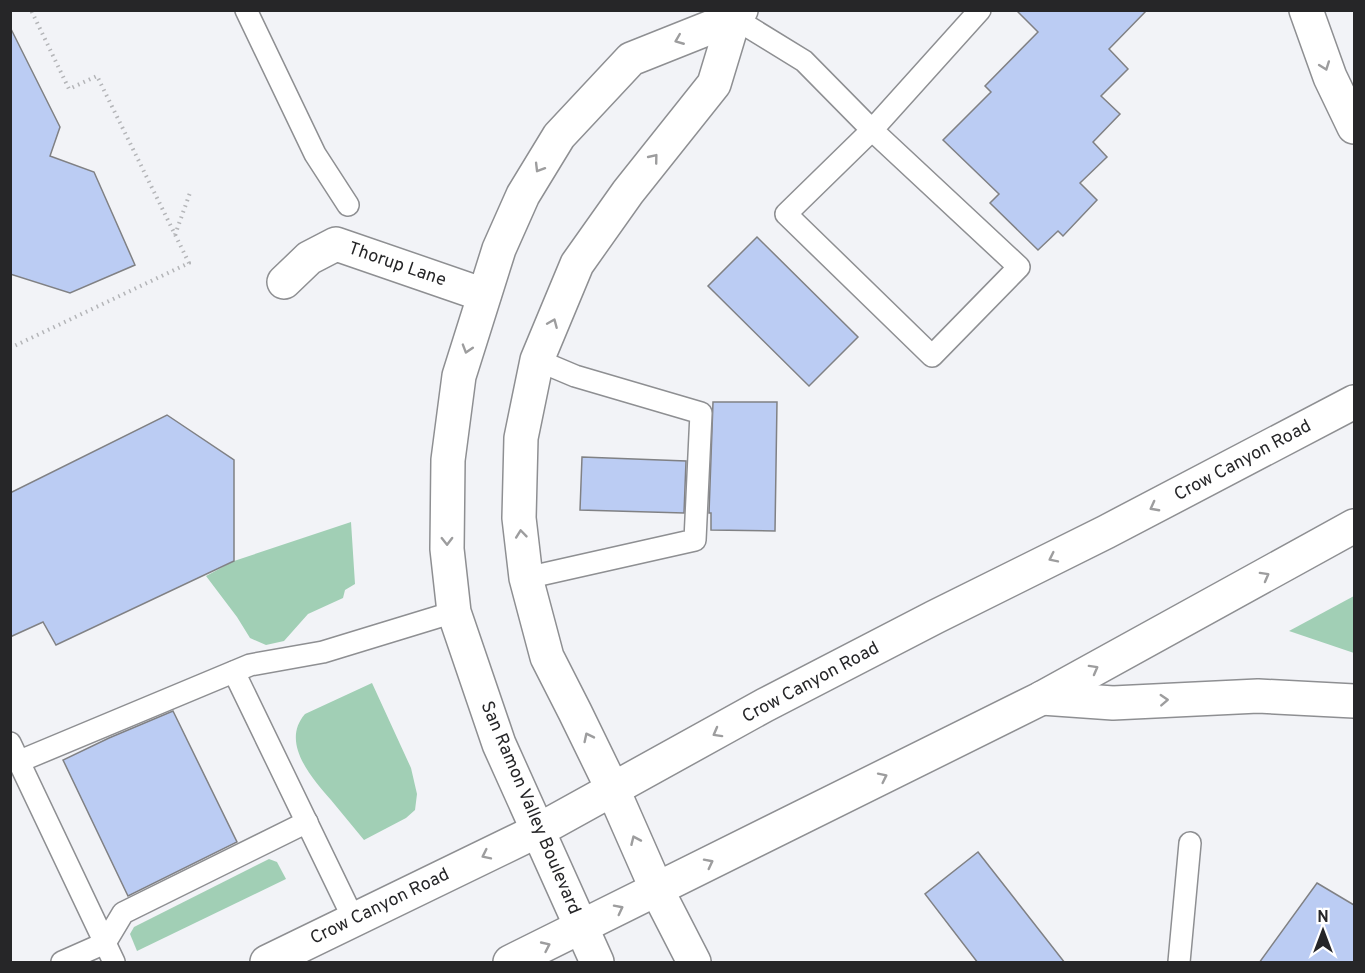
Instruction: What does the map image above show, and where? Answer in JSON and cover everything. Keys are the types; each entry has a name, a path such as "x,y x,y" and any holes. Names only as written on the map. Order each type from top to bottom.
{"main road":[{"path":"1306,10 1330,77 1354,127"},
{"path":"694,963 657,890 613,790 547,657 526,578 519,518 521,438 537,360 577,264 628,192 714,84 737,14"},
{"name":"San Ramon Valley Boulevard","path":"597,963 499,744 454,612 447,549 448,460 459,376 499,249 523,195 559,136 631,59 737,14"},
{"name":"Thorup Lane","path":"284,282 309,258 336,244 484,295"},
{"name":"Crow Canyon Road","path":"267,963 539,830 765,705 1106,532 1354,402"},
{"path":"510,963 1042,698 1354,526"},
{"path":"1042,698 1113,703 1258,696 1354,701"}],"lane":[{"path":"246,10 315,154 348,205"},
{"path":"737,14 804,61 872,130 1020,267 932,356 786,214 872,130 980,10"},
{"path":"526,578 695,540 701,413 575,376 537,360"},
{"path":"110,953 15,750 250,665 322,652 454,612"},
{"path":"234,672 354,920"},
{"path":"110,953 123,913 307,822"},
{"path":"1179,963 1191,843"},
{"path":"62,963 110,953"}],"path":[{"path":"10,348 189,262 97,76 69,89 31,10"},
{"path":"175,236 191,190"}],"green space":[{"path":"351,522 355,584 345,590 343,598 308,614 284,641 266,645 250,638 206,576 234,561"},
{"path":"1354,596 1354,653 1289,631"},
{"path":"372,683 411,768 417,794 415,810 406,818 364,840 308,771 301,760 296,737 298,725 305,714"},
{"path":"269,859 277,862 286,879 137,951 130,934 134,927"}],"building":[{"path":"1016,10 1147,10 1109,49 1128,69 1101,96 1120,114 1093,142 1107,157 1080,183 1097,200 1063,236 1058,231 1038,250 990,203 999,194 943,140 991,92 985,86 1038,32"},
{"path":"10,27 60,127 50,156 94,172 135,265 70,293 10,274"},
{"path":"757,237 858,337 809,386 708,286"},
{"path":"713,402 777,402 775,531 711,530 711,513 709,513"},
{"path":"167,415 234,460 234,561 56,645 43,622 10,637 10,493"},
{"path":"582,457 686,461 684,513 580,510"},
{"path":"173,711 237,842 128,896 63,760"},
{"path":"978,852 1065,963 978,963 925,894"},
{"path":"1317,883 1354,905 1354,963 1259,963"}]}
